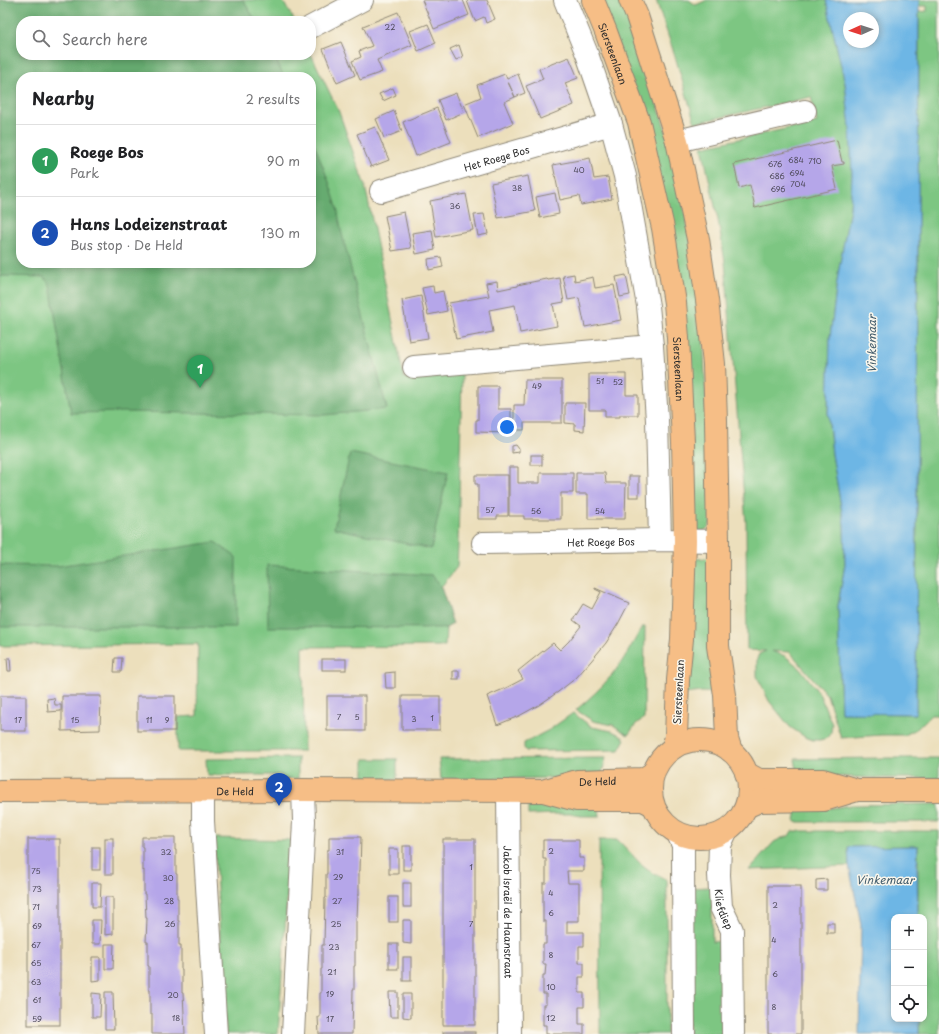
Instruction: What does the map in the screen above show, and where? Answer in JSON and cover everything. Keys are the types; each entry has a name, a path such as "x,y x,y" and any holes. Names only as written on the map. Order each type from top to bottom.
{"main road":[{"name":"Siersteenlaan","path":"593,0 638,122 651,171 663,228 675,303 683,442 685,541 682,639 678,680 676,737 673,748"},
{"path":"630,0 637,16 677,141 698,239 707,300 713,357 716,421 718,646 725,695 727,738 730,751"},
{"path":"704,740 721,745 730,751 741,762 746,773 749,787 749,796 746,807 739,820 726,832 714,837 700,839 678,834 668,827 662,821 653,805 650,788 653,773 658,763 673,748 686,742 704,740"},
{"name":"De Held","path":"542,791 577,781 644,779 653,773"},
{"path":"746,773 759,780 823,780 857,790 939,790"},
{"path":"746,807 758,801 824,800 857,790"},
{"name":"De Held","path":"0,791 542,791 576,800 643,800 653,805"}],"street":[{"path":"316,24 362,0"},
{"path":"565,0 587,54 611,124 625,176 648,306 657,420 660,540"},
{"path":"677,141 805,111"},
{"name":"Het Roege Bos","path":"381,191 611,124"},
{"path":"414,367 652,346"},
{"name":"Het Roege Bos","path":"483,543 660,540 718,542"},
{"path":"293,1034 304,821 303,790"},
{"path":"203,791 203,821 216,1034"},
{"name":"Jakob Israël de Haanstraat","path":"508,791 510,1034"},
{"name":"Kliefdiep","path":"726,832 720,846 718,875 721,907 732,930 733,1034"},
{"path":"678,834 682,845 684,1034"}],"green space":[{"path":"0,0 282,0 292,16 16,16 16,60 314,60 339,112 365,186 404,378 462,373 457,567 441,587 436,581 439,628 446,628 445,646 303,647 304,751 178,751 178,717 197,716 198,644 0,646"},
{"path":"0,0 243,0 253,16 16,16 16,60 276,60 282,72 16,72 16,268 316,268 316,149 337,207 341,230 387,409 324,415 124,412 71,413 50,285 44,277 0,276"},
{"path":"603,0 624,0 675,159 702,304 711,523 704,531 693,530 691,396"},
{"path":"656,0 689,0 696,5 707,0 826,0 845,83 850,127 852,175 850,209 838,274 830,337 828,413 832,454 844,524 845,564 838,606 841,713 916,714 919,12 927,11 927,6 919,6 919,0 939,0 939,715 931,715 918,728 905,735 841,738 827,695 790,652 771,651 785,656 800,668 819,693 832,724 831,732 827,738 813,740 805,737 790,727 769,701 757,676 757,659 759,654 766,651 747,650 746,523 725,262 718,220 702,147 817,122 811,97 695,123"},
{"path":"350,453 448,472 431,549 334,528"},
{"path":"215,542 236,557 236,627 0,627 0,565 58,566"},
{"path":"707,558 712,565 718,693 701,692 684,694 694,559"},
{"path":"267,565 432,575 441,587 453,624 446,628 268,627"},
{"path":"642,627 645,627 644,718 636,724 628,735 613,725 593,721 576,710 612,675"},
{"path":"573,713 592,727 612,731 625,739 619,750 526,751 524,748 524,743 549,730"},
{"path":"298,758 298,779 282,779 282,775 207,775 206,759"},
{"path":"606,758 602,773 550,778 441,779 439,759"},
{"path":"939,758 939,778 881,778 798,775 795,759"},
{"path":"364,759 397,759 397,779 364,779"},
{"path":"555,803 599,806 600,816 581,816 570,814 528,815 528,804"},
{"path":"939,804 939,822 795,822 797,808 832,808 852,805"},
{"path":"792,831 939,831 939,1034 919,1034 919,1022 927,1022 927,914 918,914 918,846 848,847 849,866 749,870 774,842 789,836"},
{"path":"214,838 291,840 278,1034 226,1034"},
{"path":"599,840 618,840 640,863 653,873 667,880 667,1034 600,1034"},
{"path":"712,887 712,942 725,941 726,1034 689,1034 688,888"}],"water":[{"path":"826,0 919,0 916,714 841,713 838,606 845,564 844,524 832,454 828,413 830,337 838,274 850,209 852,175 850,127 845,83"},
{"name":"Vinkemaar","path":"918,846 918,914 891,914 891,1022 919,1022 919,1034 859,1034 861,924 849,866 848,847"}],"building":[{"path":"422,0 463,0 469,15 434,29"},
{"path":"487,0 495,19 486,23 484,17 475,21 467,1"},
{"path":"398,12 412,45 377,60 382,72 360,80 352,61 361,57 359,51 372,46 363,26"},
{"path":"428,24 436,43 418,51 410,31"},
{"path":"341,42 355,75 337,83 323,49"},
{"path":"459,45 463,57 456,60 450,49"},
{"path":"569,57 578,78 565,83 574,105 540,119 526,86 543,79 539,69"},
{"path":"505,74 507,79 518,74 525,93 504,102 513,123 478,138 464,104 481,97 477,85"},
{"path":"393,88 396,95 383,101 379,94"},
{"path":"456,93 464,112 446,120 438,100"},
{"path":"437,108 451,142 416,156 403,122"},
{"path":"394,111 402,131 384,138 376,119"},
{"path":"375,127 389,160 371,167 357,134"},
{"path":"837,140 842,162 844,162 844,164 832,166 837,189 755,208 750,185 738,187 734,164"},
{"path":"590,158 594,179 608,177 612,199 581,205 579,196 560,200 553,165"},
{"path":"528,176 535,211 498,218 491,183"},
{"path":"555,193 559,214 540,218 536,197"},
{"path":"466,194 473,230 436,237 430,201"},
{"path":"404,212 411,248 392,251 385,216"},
{"path":"484,214 488,234 478,236 474,215"},
{"path":"432,230 435,250 416,254 412,233"},
{"path":"441,257 443,267 429,270 428,259"},
{"path":"574,274 575,281 593,277 595,288 614,285 621,320 585,327 579,298 568,300 563,276"},
{"path":"626,275 630,295 620,297 616,277"},
{"path":"560,278 564,302 553,304 557,326 520,333 515,305 489,310 493,332 456,339 449,303 489,296 486,283 497,281 498,290 547,279"},
{"path":"433,286 434,293 443,291 447,311 428,315 422,288"},
{"path":"421,296 428,338 409,341 402,300"},
{"path":"589,374 626,374 626,395 638,395 638,415 605,417 605,410 589,410"},
{"path":"525,380 562,380 562,423 524,423 524,430 514,430 514,405 524,405"},
{"path":"478,386 498,386 498,409 511,409 511,433 476,432 476,420 478,420"},
{"path":"565,403 585,403 584,431 575,430 575,424 565,423"},
{"path":"516,445 519,452 512,453 512,446"},
{"path":"531,455 542,455 542,465 531,465"},
{"path":"509,467 518,467 518,483 540,483 540,473 573,473 573,493 561,493 561,519 524,519 524,516 509,516"},
{"path":"576,473 605,473 606,483 626,483 625,519 588,519 588,494 576,494"},
{"path":"475,475 508,475 508,516 497,516 497,519 478,519 478,484 475,484"},
{"path":"629,476 639,476 639,497 629,497"},
{"path":"595,588 629,603 606,643 576,678 558,692 519,716 497,725 487,696 523,679 518,671 553,643 560,650 569,641 581,626 573,620 583,604 592,609 601,592"},
{"path":"7,658 10,658 11,671 8,671"},
{"path":"115,658 122,658 121,672 114,672"},
{"path":"322,659 346,659 346,670 322,670"},
{"path":"453,671 459,671 459,679 453,679"},
{"path":"395,672 395,688 386,688 385,673"},
{"path":"0,696 26,696 26,731 0,731"},
{"path":"62,696 101,696 100,730 62,731"},
{"path":"137,696 175,696 175,731 137,731"},
{"path":"327,696 365,696 365,731 327,731"},
{"path":"402,696 440,696 440,730 402,730"},
{"path":"54,698 55,705 61,705 61,711 48,712 47,699"},
{"path":"142,837 175,837 179,945 181,945 185,1034 152,1034 148,942 146,942 147,918 144,894"},
{"path":"329,837 361,837 359,895 356,918 352,1034 319,1034 318,1017 320,1017 322,945 324,945 327,850 329,850"},
{"path":"105,838 113,838 113,874 105,874"},
{"path":"28,839 60,839 60,1025 28,1025"},
{"path":"443,839 475,839 475,1025 443,1025"},
{"path":"543,840 579,840 579,858 584,858 584,871 567,871 568,883 579,883 579,921 567,921 567,932 584,932 584,946 579,946 579,963 584,963 584,977 579,977 579,993 584,993 584,1007 579,1007 579,1024 584,1024 584,1034 546,1034 546,1025 543,1025 543,1005 546,1005 546,994 543,994 543,975 545,975 546,964 543,964 543,944 546,944 546,921 543,921 543,883 546,883 546,859 543,859"},
{"path":"403,846 411,846 411,870 403,870"},
{"path":"92,847 100,847 100,870 92,870"},
{"path":"389,849 398,849 398,874 389,874"},
{"path":"827,879 827,890 816,890 816,880"},
{"path":"92,883 101,883 100,907 92,907"},
{"path":"403,883 411,883 411,907 403,907"},
{"path":"768,886 801,886 801,1034 768,1034"},
{"path":"105,897 113,897 113,934 105,935"},
{"path":"389,897 398,897 398,922 389,922"},
{"path":"92,920 101,920 100,944 92,944"},
{"path":"403,920 411,920 411,944 403,943"},
{"path":"827,923 834,923 834,933 827,933"},
{"path":"105,944 114,944 113,969 105,969"},
{"path":"389,944 398,944 398,969 389,969"},
{"path":"92,957 100,957 100,980 92,981"},
{"path":"403,957 411,957 411,981 403,981"},
{"path":"105,992 113,992 114,1029 105,1029"},
{"path":"389,992 398,992 398,1017 390,1017"},
{"path":"92,993 101,994 100,1017 92,1017"},
{"path":"403,994 411,994 411,1018 403,1017"},
{"path":"443,1032 475,1032 475,1034 443,1034"}],"place":[{"name":"Roege Bos","path":"200,388"},
{"name":"Hans Lodeizenstraat","path":"279,806"}]}
